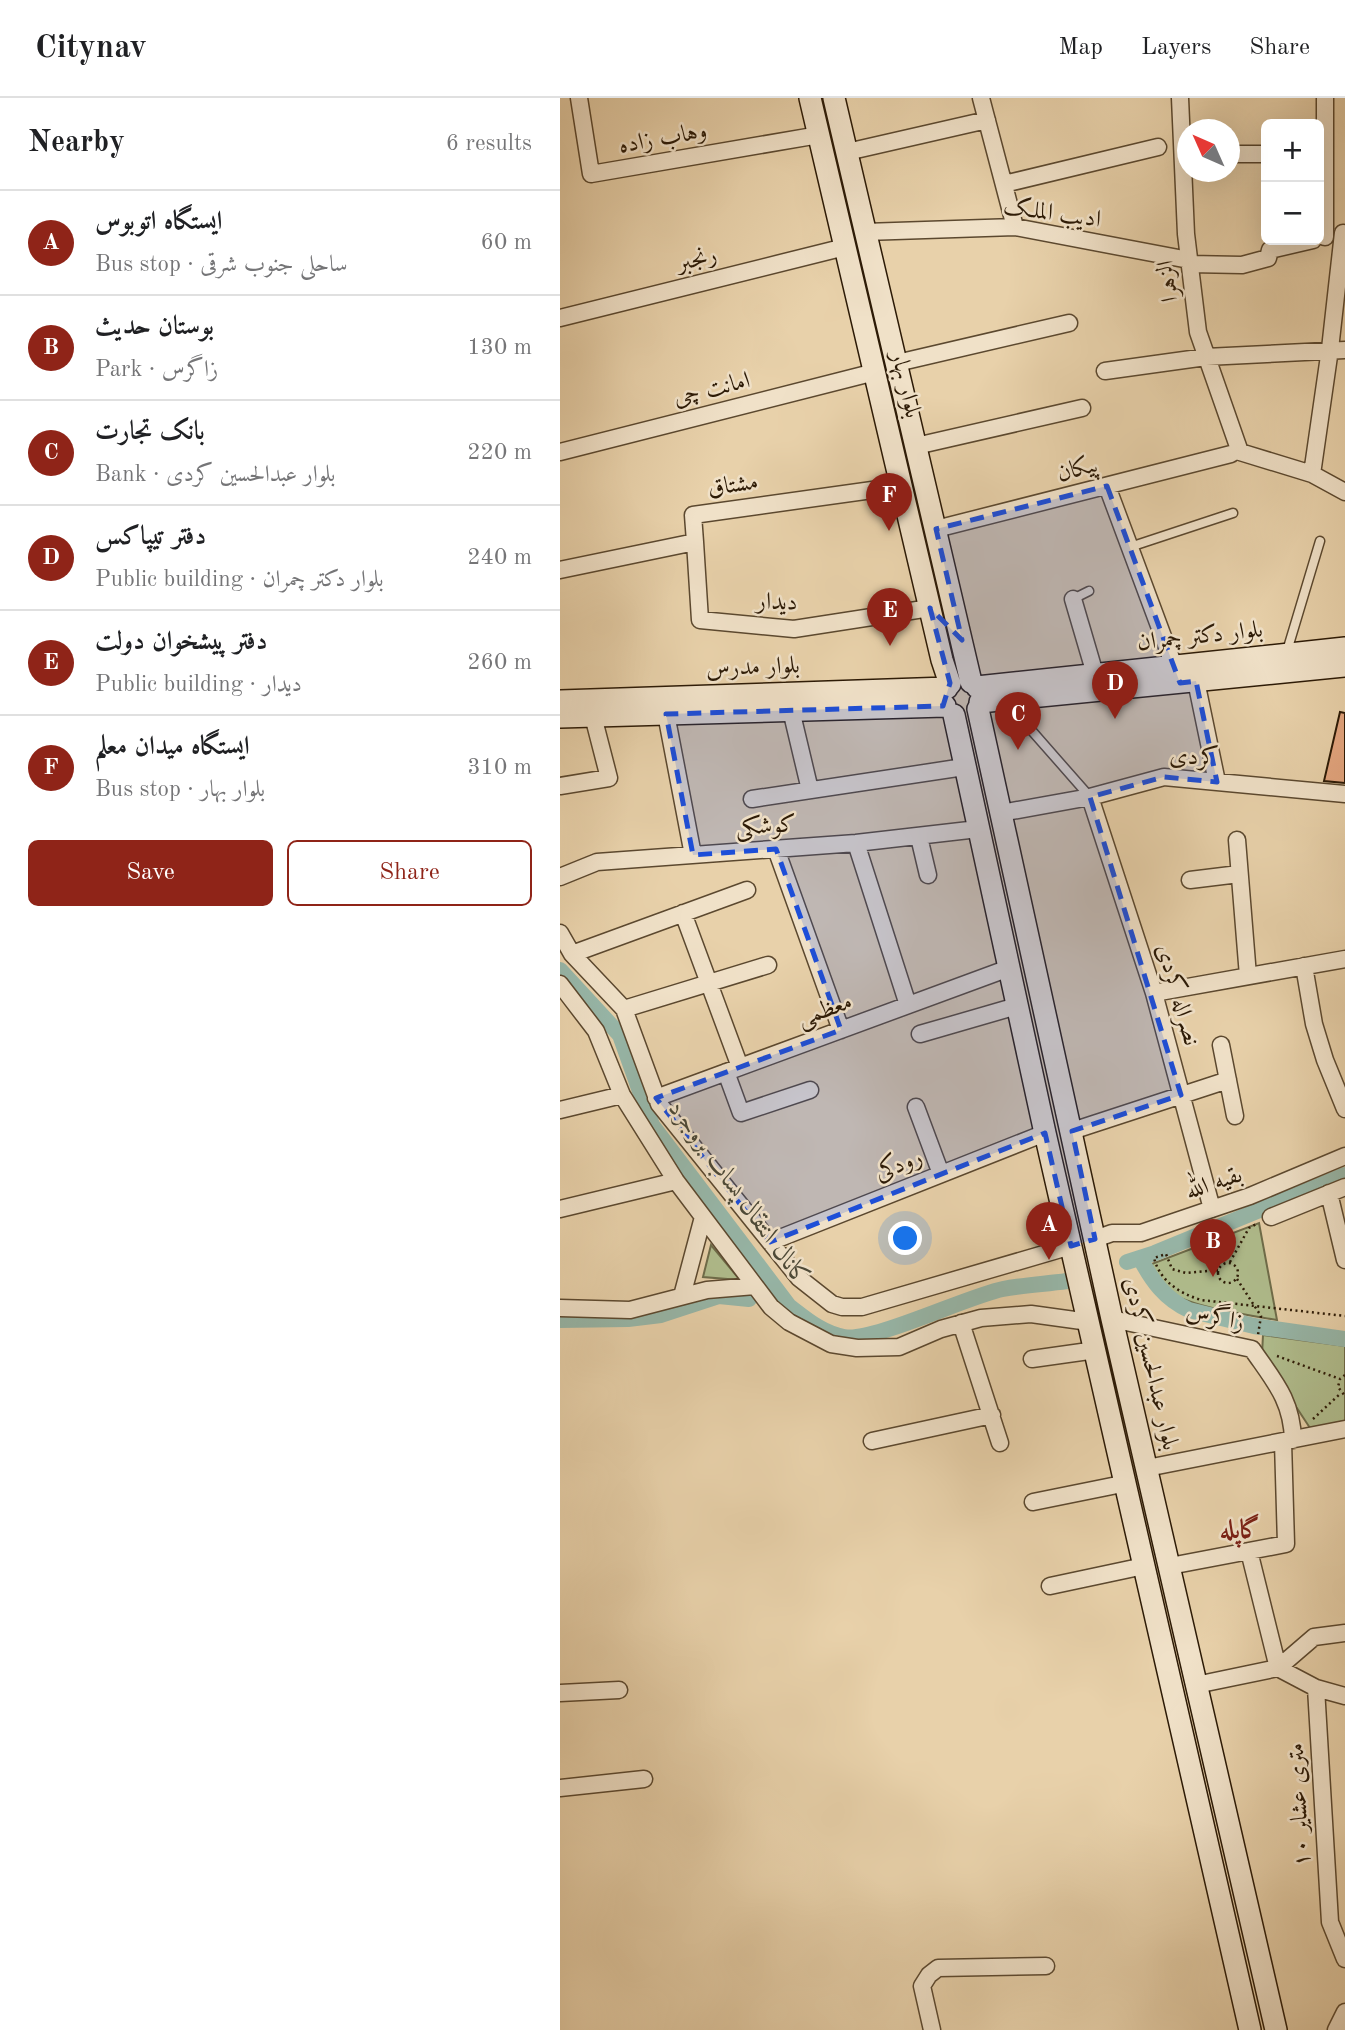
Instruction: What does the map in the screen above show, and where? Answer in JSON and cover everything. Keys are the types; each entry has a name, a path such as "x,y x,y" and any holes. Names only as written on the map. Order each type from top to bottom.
{"main road":[{"name":"بلوار بهار","path":"810,98 930,608 963,697"},
{"name":"بلوار بهار","path":"834,98 953,602 963,697"},
{"path":"865,332 887,325"},
{"path":"930,608 935,613 944,615 949,612 953,602"},
{"name":"بلوار دکتر چمران","path":"963,697 1095,674 1345,648"},
{"name":"بلوار دکتر چمران","path":"963,697 1196,681 1345,666"},
{"name":"بلوار مدرس","path":"560,701 963,697"},
{"name":"بلوار مدرس","path":"560,717 791,710 963,697"},
{"name":"بلوار عبدالحسین کردی","path":"963,697 989,761 1112,1319 1276,2030"},
{"name":"بلوار عبدالحسین کردی","path":"963,697 964,767 1250,2030"},
{"path":"964,767 970,759 977,757 989,761"},
{"path":"1071,1246 1095,1239"},
{"path":"1089,1322 1112,1319"}],"street":[{"name":"وهاب زاده","path":"579,98 591,174 819,135"},
{"path":"981,98 1015,227"},
{"name":"الزهرا","path":"1180,98 1182,119"},
{"path":"1324,119 1325,98"},
{"path":"847,152 986,120"},
{"path":"1004,184 1158,147"},
{"path":"1240,154 1261,154"},
{"name":"الزهرا","path":"1186,182 1190,262 1198,332 1236,453"},
{"name":"ادیب الملک","path":"866,232 1015,227 1190,262 1242,265 1268,258 1270,250 1290,245"},
{"path":"1312,474 1338,349 1344,233"},
{"name":"ادیب الملک","path":"1324,237 1344,233"},
{"name":"رنجبر","path":"560,318 845,247"},
{"path":"897,363 1069,323"},
{"path":"1105,371 1206,357 1338,349"},
{"name":"امانت چی","path":"560,452 875,372"},
{"path":"916,446 1082,408"},
{"path":"1236,453 1312,474 1345,492"},
{"name":"پیکان","path":"936,529 1236,453"},
{"name":"مشتاق","path":"695,542 693,515 901,486"},
{"path":"1107,486 1174,666"},
{"path":"560,570 695,542"},
{"name":"دیدار","path":"695,542 700,620 794,629 930,608"},
{"path":"1073,599 1095,674"},
{"path":"1196,681 1217,782"},
{"path":"791,710 810,790"},
{"path":"666,714 694,855"},
{"path":"560,786 609,778 593,716"},
{"path":"752,799 964,767"},
{"name":"کردی","path":"1001,813 1090,797 1164,777 1345,794"},
{"name":"نصراله کردی","path":"1090,797 1154,993 1212,1209"},
{"name":"کوشکی","path":"560,877 597,862 856,843 978,828"},
{"path":"919,837 928,875"},
{"path":"1237,840 1248,976"},
{"path":"856,843 908,1005"},
{"path":"776,849 841,1030"},
{"path":"1190,880 1239,874"},
{"path":"572,954 747,890"},
{"path":"683,913 709,983 733,1069 741,1113 810,1090"},
{"path":"560,933 572,954 624,1009 659,1104 799,1278 820,1297 832,1304 855,1308 1071,1246"},
{"path":"1154,993 1345,959"},
{"path":"624,1009 768,965"},
{"path":"1304,966 1314,1024 1345,1110"},
{"name":"معظمی","path":"656,1098 1009,968"},
{"path":"560,984 596,1031 622,1095 676,1181 771,1307 789,1322 831,1344 857,1348 899,1347 940,1329 981,1318 1031,1314 1089,1322"},
{"path":"920,1034 1017,1006"},
{"path":"1221,1045 1235,1116"},
{"path":"1072,1131 1228,1080"},
{"path":"560,1110 622,1095"},
{"path":"916,1107 941,1174"},
{"name":"رودکی","path":"770,1242 1045,1133"},
{"name":"بقیه الله","path":"1095,1239 1112,1233 1141,1233 1250,1196 1345,1156"},
{"path":"560,1209 676,1181"},
{"path":"1271,1217 1345,1187"},
{"path":"1329,1193 1345,1260"},
{"path":"682,1296 703,1217"},
{"path":"560,1308 630,1310 707,1290 755,1286"},
{"name":"زاگرس","path":"1112,1319 1252,1349 1286,1398 1293,1420 1286,1544 1248,1551"},
{"path":"961,1323 1000,1443"},
{"path":"1032,1359 1096,1350"},
{"path":"872,1441 992,1415"},
{"path":"1147,1468 1345,1429"},
{"path":"1032,1502 1127,1483"},
{"path":"1170,1566 1248,1551 1278,1668 1316,1688 1345,1696"},
{"path":"1050,1586 1144,1566"},
{"path":"1196,1685 1278,1668 1314,1637 1345,1633"},
{"name":"۱۰ متری عشایر","path":"1316,1688 1330,1922 1345,1959"},
{"path":"560,1693 619,1690"},
{"path":"560,1788 644,1779"},
{"path":"932,2030 922,1986 938,1968 1046,1966"},
{"path":"1336,2030 1345,2012"}],"lane":[{"path":"1130,547 1233,513"},
{"path":"1287,654 1320,541"},
{"path":"1073,599 1089,591"},
{"path":"1032,731 1090,797"}],"path":[{"path":"1229,1263 1237,1268 1239,1274 1237,1279 1230,1283 1223,1282 1219,1277 1222,1265 1229,1263 1249,1228 1271,1217"},
{"path":"1219,1270 1186,1273 1172,1269 1166,1254 1154,1258 1157,1270 1173,1287 1201,1300 1345,1316"},
{"path":"1237,1279 1261,1315 1257,1338"},
{"name":"زاگرس","path":"1268,1352 1340,1379"},
{"path":"1345,1375 1340,1379 1338,1387 1345,1396"},
{"path":"1290,1439 1341,1393"}],"highlighted area":[{"path":"1107,486 1180,683 1196,681 1217,782 1164,777 1090,797 1181,1095 1072,1131 1095,1239 1071,1246 1045,1133 770,1242 656,1098 841,1030 776,849 693,855 666,714 943,706 950,683 930,608 962,640 936,529"}],"green space":[{"path":"1259,1223 1277,1320 1201,1305 1173,1295 1164,1288 1149,1265"},
{"path":"711,1245 740,1280 703,1277"},
{"path":"1263,1335 1345,1346 1345,1421 1310,1428 1262,1355"}],"building":[{"path":"1340,712 1345,713 1345,783 1324,781"}],"waterway":[{"name":"کانال انتقال پساب بروجرد","path":"560,970 620,1035 652,1125 789,1306 815,1325 836,1335 857,1337 897,1326 987,1293 1067,1281"},
{"name":"کانال انتقال پساب بروجرد","path":"1127,1262 1345,1175"},
{"name":"کانال انتقال پساب بروجرد","path":"1140,1258 1160,1288 1189,1310 1254,1326 1345,1339"},
{"path":"560,1320 628,1319 661,1315 719,1296 749,1299"}],"place":[{"name":"ایستگاه میدان معلم","path":"889,531"},
{"name":"دفتر پیشخوان دولت","path":"890,646"},
{"name":"دفتر تیپاکس","path":"1115,719"},
{"name":"بانک تجارت","path":"1018,750"},
{"name":"ایستگاه اتوبوس","path":"1049,1260"},
{"name":"بوستان حدیث","path":"1213,1277"}],"district":[{"name":"گاپله","path":"1240,1531"}]}
